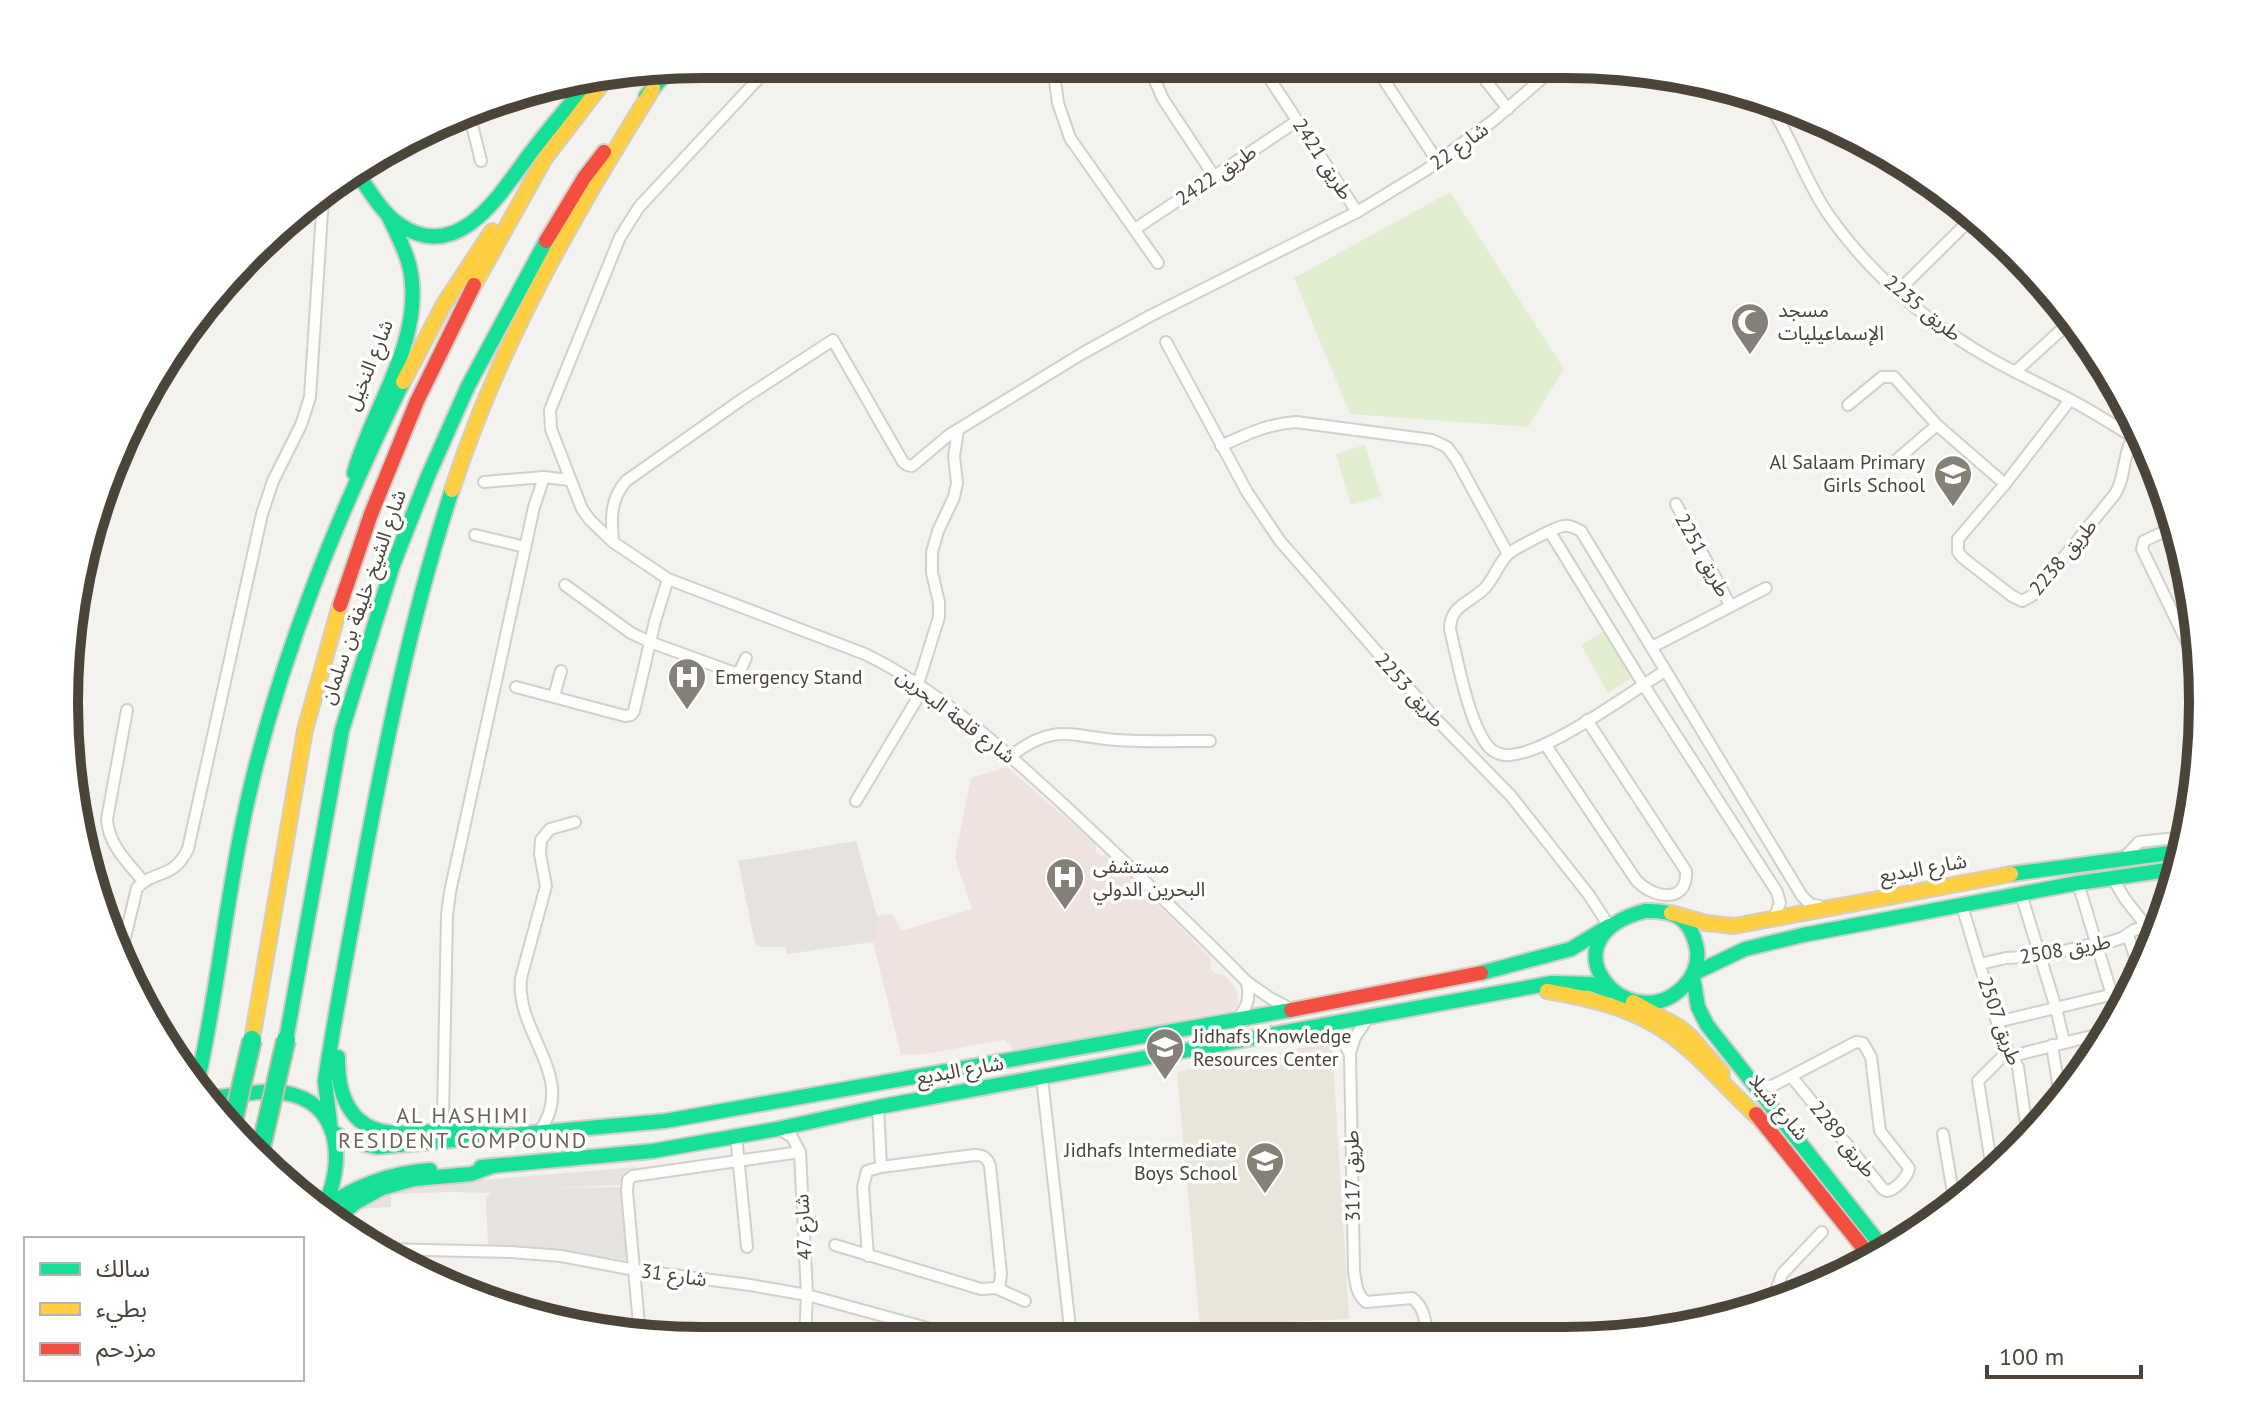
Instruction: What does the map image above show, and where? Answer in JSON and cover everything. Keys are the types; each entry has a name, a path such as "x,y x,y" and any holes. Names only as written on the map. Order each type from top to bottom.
{"main road":[{"name":"شارع الشيخ خليفة بن سلمان","path":"262,1145 286,1040 342,730 405,535 468,386 524,280 584,178 661,79"},
{"name":"شارع الشيخ خليفة بن سلمان","path":"234,1116 252,1040 305,730 333,627 371,514 417,401 482,269 545,158 600,87"},
{"path":"328,1202 338,1175 338,1154 326,1095 326,1068 386,746 443,521 476,428 519,328 570,227 653,88"},
{"name":"شارع النخيل","path":"387,213 409,231 423,235 452,234 465,228 486,211 582,90"},
{"path":"200,1073 236,855 256,766 311,590 352,489 420,343 461,273 545,158"},
{"name":"شارع النخيل","path":"352,489 361,446 405,346 413,299 405,252 387,213 362,179"},
{"name":"شارع البديع","path":"1671,913 1734,926 2033,870 2170,853"},
{"path":"1694,975 1699,960 1697,943 1682,920 1671,913 1645,911 1609,926 1595,958 1599,973 1610,991 1623,999 1648,1003 1676,993 1694,975 1729,955 1767,943 2078,883 2166,870"},
{"name":"شارع البديع","path":"332,1128 349,1141 377,1147 538,1132 564,1123 665,1121 1235,1021 1485,972 1571,949 1609,926"},
{"name":"شارع شيلا","path":"1694,975 1701,1016 1765,1091 1879,1242"},
{"path":"189,1058 200,1008 215,983"},
{"name":"شارع البديع","path":"338,1209 382,1188 414,1179 471,1174 493,1166 653,1151 1552,983 1591,984 1610,991"},
{"path":"342,984 345,997 337,1078 343,1102 359,1120 382,1132 442,1127 503,1135"},
{"path":"1526,989 1589,998 1667,1032 1762,1121"},
{"name":"شارع شيلا","path":"1633,1002 1691,1037 1864,1250"},
{"path":"219,1097 292,1094 314,1106 332,1128"}],"street":[{"name":"شارع قلعة البحرين","path":"759,78 639,207 620,237 550,410 551,429 582,509 613,542 668,579 865,654 922,686 1011,756 1108,845 1247,982 1293,1010"},
{"path":"1055,78 1058,103 1070,138 1158,263"},
{"path":"1154,78 1163,99 1214,176"},
{"name":"طريق 2421","path":"1269,78 1357,212"},
{"path":"1383,78 1438,162"},
{"path":"1484,78 1508,109"},
{"name":"شارع 22","path":"613,542 611,511 617,491 626,481 833,340 907,465 917,464 932,448 958,430 1116,334 1357,212 1438,162 1543,78"},
{"name":"طريق 2235","path":"1776,115 1828,214 1897,292 1967,345 2128,434"},
{"name":"طريق 2422","path":"1135,229 1297,121"},
{"path":"472,123 481,161"},
{"path":"125,937 137,888 143,881 174,869 188,849 262,514 310,397 323,207"},
{"path":"1897,292 1966,224"},
{"path":"2015,372 2064,327"},
{"name":"طريق 2253","path":"1166,342 1247,492 1280,541 1435,718 1511,796 1589,895 1609,926"},
{"path":"1848,405 1882,377 1894,377 1937,425 2005,484"},
{"name":"طريق 2238","path":"2070,400 1958,539 1958,552 2012,596 2022,601 2033,595 2115,494 2122,481 2126,451 2131,441"},
{"path":"1221,446 1277,423 1296,422 1432,440 1447,447 1456,459 1508,554"},
{"path":"1894,462 1937,425"},
{"path":"856,801 922,686 939,617 932,552 957,483 954,456 958,430"},
{"path":"442,1127 450,892 536,497 544,477"},
{"path":"484,482 544,477 569,480"},
{"name":"طريق 2251","path":"1676,504 1730,605"},
{"path":"1773,920 1779,909 1777,892 1643,684 1550,532 1557,527 1566,525 1581,531 1805,900 1816,906 1855,903"},
{"path":"2165,531 2144,541 2142,549 2186,640"},
{"name":"طريق 2253","path":"1493,750 1481,736 1473,717 1450,622 1456,609 1488,584 1508,554 1550,532"},
{"path":"475,535 525,547"},
{"path":"516,687 631,715 668,579"},
{"path":"565,585 623,628 650,642 735,673 740,671 746,658"},
{"name":"طريق 2251","path":"1652,647 1766,588"},
{"path":"554,696 561,671"},
{"path":"1480,764 1493,750 1510,755 1545,744 1665,671"},
{"path":"127,710 107,828 116,847 143,881"},
{"path":"1545,744 1636,880 1651,892 1672,895 1682,888 1686,871 1587,720"},
{"path":"1011,756 1038,738 1062,733 1117,740 1210,741"},
{"path":"538,1132 549,1116 552,1098 549,1071 524,1012 521,978 545,892 541,840 550,829 575,822"},
{"path":"2122,860 2139,842 2174,838"},
{"path":"2112,877 2147,926"},
{"path":"2078,883 2114,1000"},
{"path":"2021,894 2064,1042"},
{"name":"طريق 2507","path":"1962,906 1997,1022 2018,1067 2026,1123"},
{"name":"طريق 2508","path":"1980,964 2097,945 2147,926"},
{"path":"2128,935 2135,956"},
{"path":"1235,1021 1245,1011 1249,1001 1247,982"},
{"path":"1997,1022 2117,993"},
{"path":"1350,1055 1359,1029 1371,1016"},
{"path":"1306,1029 1338,1036 1350,1055"},
{"path":"1990,1159 1978,1081 2010,1054 2090,1039"},
{"name":"طريق 2289","path":"1765,1091 1791,1076 1856,1042 1863,1043 1871,1057 1880,1131 1909,1168 1892,1190 1885,1191 1791,1076"},
{"path":"2052,1045 2058,1085"},
{"name":"طريق 3117","path":"1350,1055 1356,1289 1366,1302 1412,1298 1423,1310 1426,1327"},
{"path":"1042,1078 1070,1327"},
{"path":"552,1098 564,1123"},
{"path":"878,1107 881,1167"},
{"path":"639,1324 627,1183 633,1176 800,1152 792,1137 777,1129"},
{"path":"1943,1134 1950,1186 1956,1189"},
{"path":"736,1135 747,1247"},
{"path":"653,1151 656,1172"},
{"name":"شارع 47","path":"800,1152 807,1295 805,1327"},
{"path":"868,1256 864,1178 867,1171 982,1155 990,1166 1001,1274 996,1288"},
{"path":"1778,1289 1782,1274 1822,1232"},
{"path":"1856,1240 1856,1255"},
{"path":"835,1245 981,1289 996,1288 1025,1301"},
{"name":"شارع 31","path":"402,1249 536,1253 807,1295 924,1327"}],"shaded area":[{"name":"مستشفى البحرين الدولي","path":"1007,767 1096,844 1096,852 1101,856 1108,855 1211,958 1211,970 1225,975 1235,988 1238,1006 1232,1011 1015,1051 1005,1040 901,1055 873,942 787,954 786,947 759,947 755,943 738,861 856,841 877,916 892,914 902,931 972,909 955,858 971,778"},
{"path":"856,841 877,917 874,941 787,954 786,947 756,945 738,861"},
{"name":"Jidhafs Intermediate Boys School","path":"1332,1042 1349,1319 1200,1326 1177,1072"},
{"path":"638,1167 626,1175 621,1185 549,1188 621,1187 626,1260 547,1249 488,1247 486,1198 491,1193 391,1194 391,1207 357,1209 382,1188"}],"green space":[{"path":"1450,192 1564,369 1528,427 1350,414 1294,278"},
{"path":"1365,445 1381,496 1351,505 1336,454"},
{"path":"1604,631 1633,677 1608,693 1581,645"}],"traffic: fast":[{"path":"646,96 661,79"},
{"path":"362,180 381,208 400,225 421,235 441,236 459,230 491,205 582,90"},
{"path":"354,473 403,351 409,325 411,274 389,217"},
{"path":"286,1040 342,730 393,565 468,386 546,241"},
{"path":"199,1072 233,873 260,748 293,641 333,536 403,382"},
{"path":"330,1124 325,1081 370,827 412,633 452,490"},
{"path":"2011,874 2171,853"},
{"path":"1695,973 1745,949 1803,935 2078,883 2166,870"},
{"path":"1645,911 1671,914 1684,921 1693,935 1697,961 1685,985 1663,1000 1640,1002 1620,995 1604,981 1596,962 1598,943 1614,925 1645,911"},
{"path":"1481,973 1571,949 1609,926"},
{"path":"1693,977 1698,1007 1707,1025 1878,1242"},
{"path":"481,1167 653,1151 1552,983 1591,984 1610,991"},
{"path":"333,1132 349,1141 377,1147 665,1121 1291,1010"},
{"path":"234,1116 252,1040"},
{"path":"262,1145 286,1040"},
{"path":"338,1057 343,1094 347,1105 362,1123 386,1132 449,1131 503,1135"},
{"path":"219,1097 257,1092 285,1093 304,1099 318,1108 328,1121 336,1153 335,1170 326,1201"},
{"path":"343,1213 382,1188 414,1179 471,1174 493,1166"},
{"path":"330,1204 373,1182 430,1170"}],"traffic: slow":[{"path":"474,285 545,158 600,87"},
{"path":"452,490 490,388 537,288 591,190 653,88"},
{"path":"403,382 444,304 492,231"},
{"path":"252,1040 305,730 340,605"},
{"path":"1671,913 1706,923 1734,926 2011,874"},
{"path":"1547,991 1610,1005 1654,1024 1693,1053 1762,1121"},
{"path":"1633,1002 1679,1027 1722,1073"}],"traffic: jam":[{"path":"546,241 584,178 604,152"},
{"path":"340,605 371,514 417,401 474,285"},
{"path":"1291,1010 1481,973"},
{"path":"1756,1114 1865,1250"}],"place":[{"name":"مسجد الإسماعيليات","path":"1750,356"},
{"name":"Al Salaam Primary Girls School","path":"1953,508"},
{"name":"Emergency Stand","path":"687,711"},
{"name":"مستشفى البحرين الدولي","path":"1065,911"},
{"name":"Jidhafs Knowledge Resources Center","path":"1165,1081"},
{"name":"Jidhafs Intermediate Boys School","path":"1265,1195"}],"district":[{"name":"AL HASHIMI RESIDENT COMPOUND","path":"463,1128"}]}
